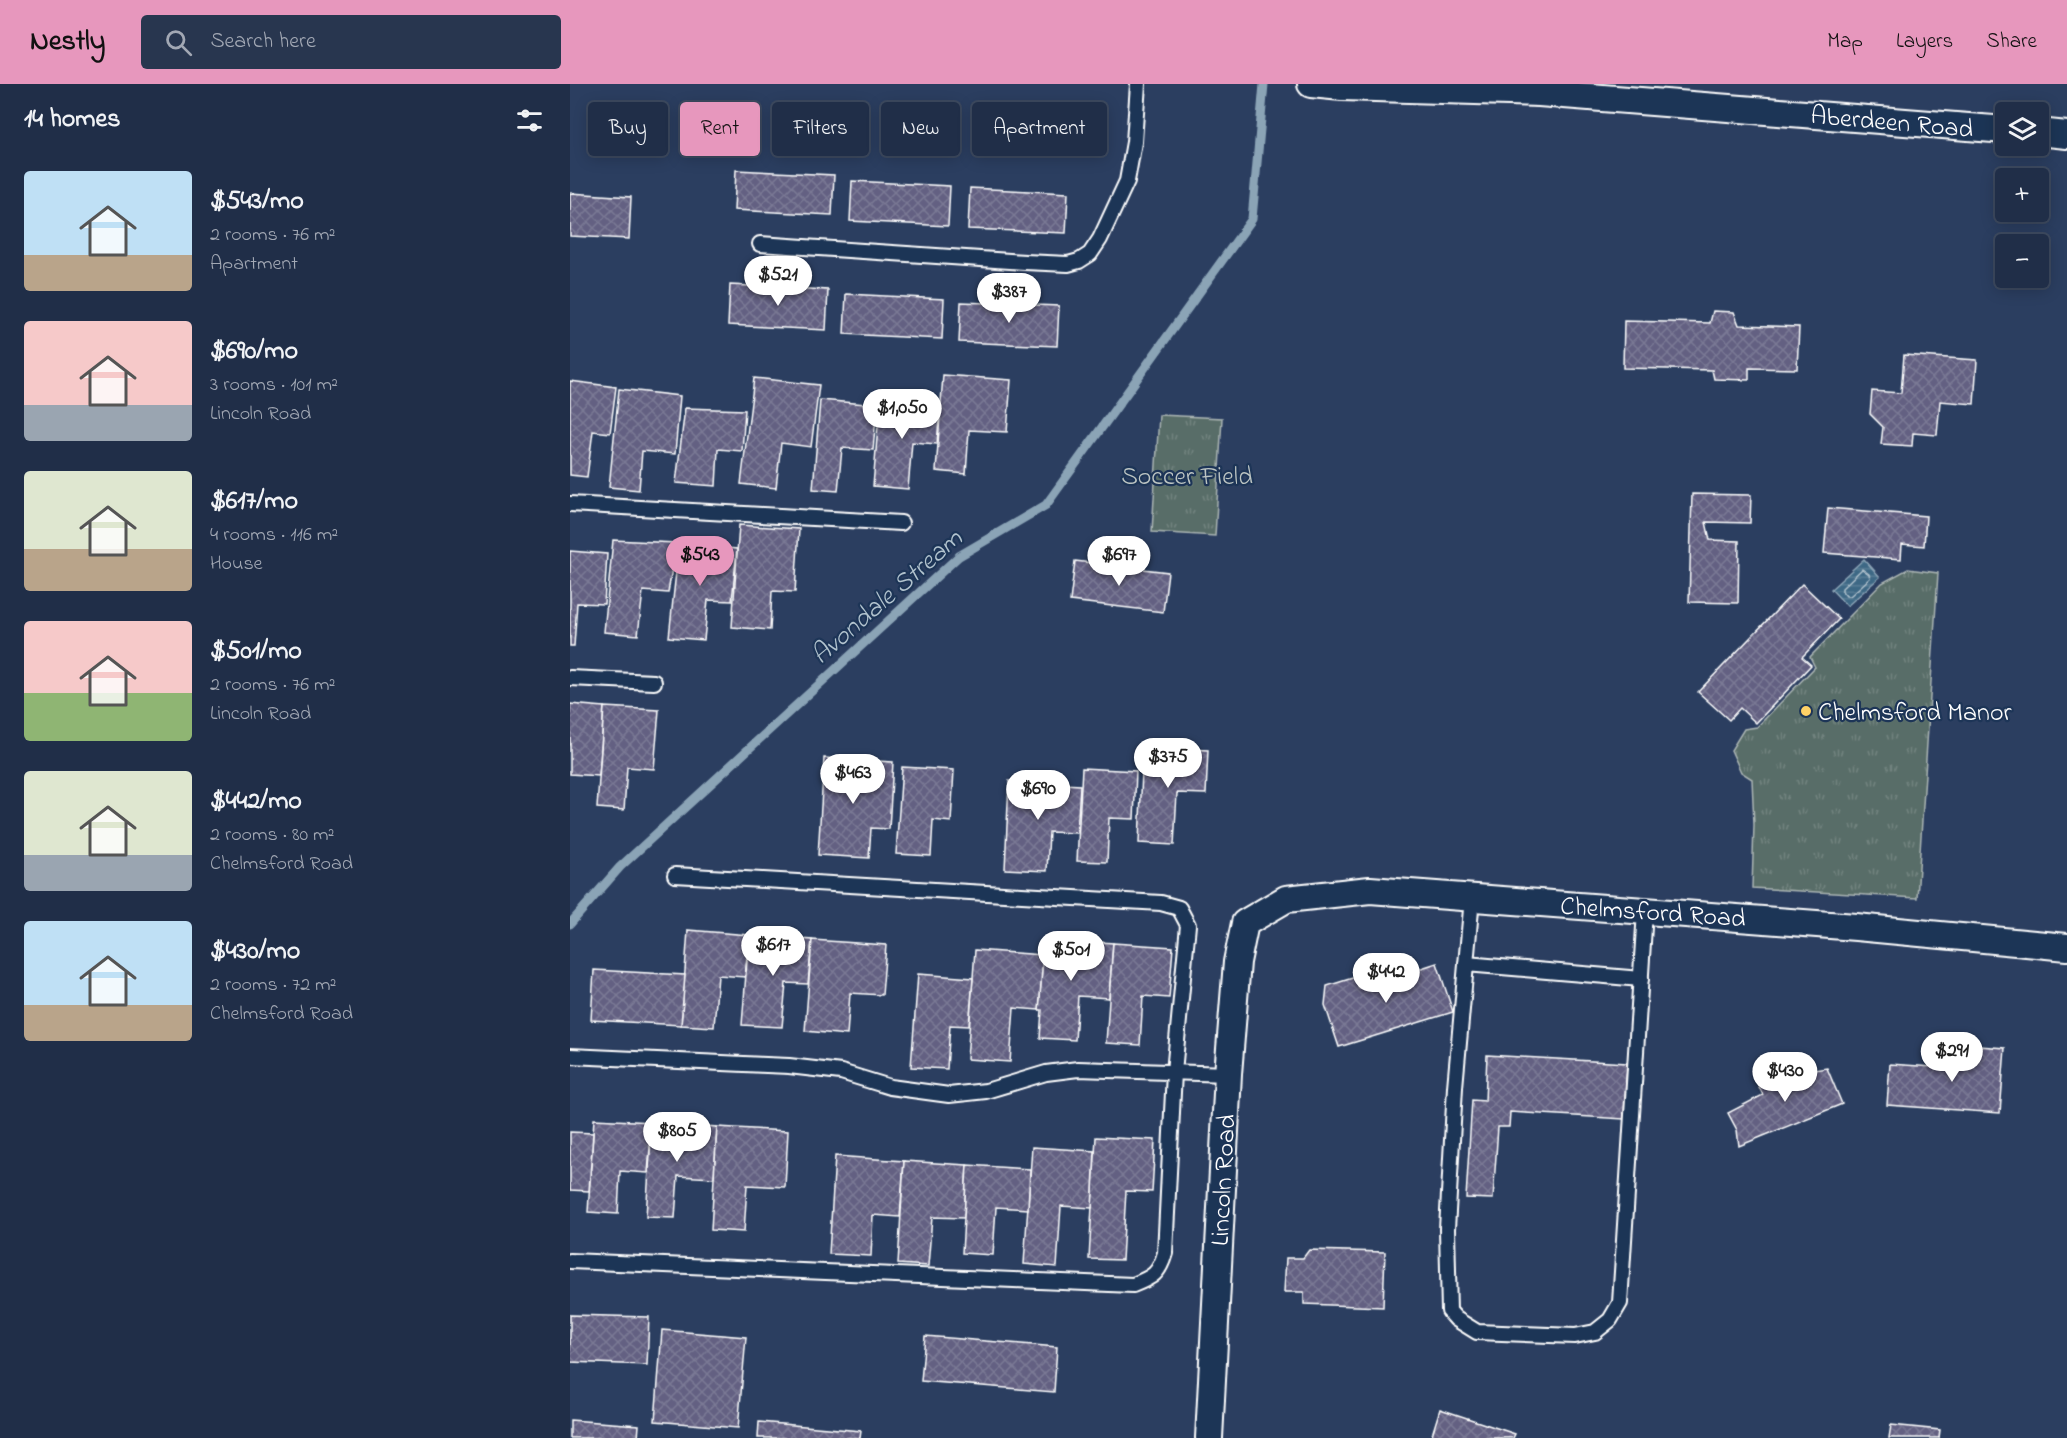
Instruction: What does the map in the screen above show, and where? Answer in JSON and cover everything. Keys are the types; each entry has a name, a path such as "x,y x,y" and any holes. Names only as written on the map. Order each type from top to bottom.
{"street":[{"name":"Aberdeen Road","path":"1311,84 1539,93 1995,129"},
{"path":"2049,133 2067,135"},
{"name":"Chelmsford Road","path":"1245,923 1286,898 1370,890 1856,927 2067,947"},
{"name":"Lincoln Road","path":"1209,1438 1228,1074 1237,962 1245,923"}],"lane":[{"path":"760,244 1025,262 1068,264 1079,261 1090,254 1100,239 1127,181 1134,142 1138,84"},
{"path":"570,504 901,523"},
{"path":"570,678 654,682"},
{"path":"570,1262 1133,1285 1152,1278 1161,1267 1165,1253 1174,1072 1188,925 1179,908 1161,903 675,875"},
{"path":"1472,898 1455,1087 1447,1229 1449,1311 1456,1319 1477,1332 1575,1336 1595,1332 1610,1320 1620,1303 1645,911"},
{"path":"1466,964 1641,979"},
{"path":"570,1056 789,1066 841,1072 890,1087 949,1095 986,1091 1046,1073 1068,1071 1228,1074"}],"green space":[{"name":"Soccer Field","path":"1159,415 1222,418 1215,536 1152,532"},
{"path":"1908,569 1938,573 1917,898 1752,888 1754,825 1752,779 1741,772 1731,750 1744,729 1757,727 1815,667 1810,657 1882,583"}],"water":[{"path":"1864,559 1880,577 1847,606 1831,589"}],"building":[{"path":"736,170 834,175 832,215 734,210"},
{"path":"852,181 950,186 948,226 850,221"},
{"path":"970,188 1068,193 1066,233 968,229"},
{"path":"570,193 631,197 629,239 570,236"},
{"path":"730,285 828,290 826,330 728,325"},
{"path":"846,294 944,299 942,339 844,334"},
{"path":"961,302 1059,306 1057,346 959,342"},
{"path":"1713,311 1734,312 1739,325 1799,327 1797,369 1749,368 1749,380 1714,379 1712,370 1623,368 1624,321 1710,323"},
{"path":"1904,355 1977,360 1974,404 1940,401 1937,435 1913,433 1912,446 1881,444 1883,427 1870,414 1872,391 1901,393"},
{"path":"943,375 1011,380 1007,432 969,430 966,474 936,471"},
{"path":"754,378 819,385 811,447 781,443 776,488 741,484"},
{"path":"570,381 616,387 610,433 593,431 587,477 570,475"},
{"path":"619,389 680,396 675,454 642,451 639,490 609,487"},
{"path":"820,400 877,405 873,450 842,448 838,491 813,489"},
{"path":"880,402 940,407 937,444 912,442 908,489 873,486"},
{"path":"685,408 745,410 742,451 718,449 716,486 676,483"},
{"path":"1692,494 1751,495 1750,523 1706,522 1710,540 1739,541 1738,603 1689,602"},
{"path":"1828,508 1926,516 1924,546 1902,544 1901,559 1824,553"},
{"path":"739,525 799,529 795,592 772,591 770,630 732,627"},
{"path":"613,540 676,543 668,593 643,591 638,635 604,632"},
{"path":"679,544 737,549 732,601 708,600 704,640 669,637"},
{"path":"570,551 607,554 604,604 577,603 574,646 570,646"},
{"path":"1075,561 1168,572 1163,612 1070,601"},
{"path":"1802,584 1839,619 1802,657 1811,665 1756,723 1740,708 1729,720 1698,692"},
{"path":"570,704 604,707 599,776 570,774"},
{"path":"604,707 659,710 654,769 627,767 624,810 597,808"},
{"path":"1143,747 1208,750 1206,794 1177,793 1174,845 1139,843"},
{"path":"824,758 893,762 889,829 871,828 869,858 818,855"},
{"path":"902,767 954,770 951,822 933,820 931,856 896,854"},
{"path":"1082,768 1136,771 1134,819 1109,818 1107,862 1077,861"},
{"path":"1009,781 1080,785 1077,833 1049,832 1047,871 1005,869"},
{"path":"688,930 749,935 745,977 718,975 714,1027 681,1025"},
{"path":"749,935 812,940 808,984 786,983 782,1027 742,1025"},
{"path":"1044,938 1113,943 1109,998 1078,996 1075,1040 1040,1038 1042,1010 1039,1010"},
{"path":"812,940 886,945 882,995 850,993 847,1035 805,1031"},
{"path":"1113,943 1173,947 1169,998 1143,996 1140,1045 1106,1043"},
{"path":"975,950 1043,955 1039,1010 1014,1008 1010,1062 967,1059"},
{"path":"1437,963 1453,1012 1339,1047 1325,1005 1327,986 1356,977 1359,988"},
{"path":"594,970 685,975 681,1025 591,1020"},
{"path":"918,974 973,978 969,1026 950,1025 947,1069 911,1067"},
{"path":"1965,1045 2005,1048 2000,1113 1887,1105 1890,1064 1963,1069"},
{"path":"1487,1055 1627,1063 1624,1119 1510,1112 1509,1127 1498,1127 1493,1199 1466,1198 1472,1100 1485,1101"},
{"path":"1827,1068 1842,1104 1739,1146 1737,1130 1728,1113 1763,1095 1755,1079"},
{"path":"594,1119 652,1122 648,1173 620,1171 618,1214 588,1212"},
{"path":"652,1122 717,1127 714,1178 678,1176 675,1218 646,1217"},
{"path":"717,1127 788,1131 785,1187 747,1185 744,1232 711,1230"},
{"path":"570,1132 593,1133 589,1191 570,1190"},
{"path":"1096,1137 1155,1140 1152,1192 1126,1191 1122,1260 1089,1259"},
{"path":"1032,1147 1095,1151 1092,1208 1061,1206 1057,1267 1024,1264"},
{"path":"835,1156 904,1161 900,1217 873,1215 871,1256 829,1254"},
{"path":"904,1161 967,1165 964,1218 932,1217 928,1266 898,1264"},
{"path":"967,1165 1030,1169 1028,1209 996,1207 993,1255 962,1253"},
{"path":"1309,1250 1385,1252 1383,1307 1304,1304 1304,1292 1284,1292 1286,1258 1303,1258"},
{"path":"570,1315 649,1317 647,1365 570,1362"},
{"path":"662,1330 746,1337 738,1428 655,1421"},
{"path":"925,1336 1057,1347 1054,1392 921,1381"},
{"path":"1440,1409 1515,1434 1513,1438 1431,1438"},
{"path":"570,1420 639,1425 638,1438 570,1438"},
{"path":"759,1422 861,1431 860,1438 758,1438"},
{"path":"1891,1425 1940,1430 1939,1438 1889,1438"}],"waterway":[{"name":"Avondale Stream","path":"570,924 620,867 959,556 1046,505 1252,219 1264,84"}],"place":[{"name":"Chelmsford Manor","path":"1806,711"}]}
